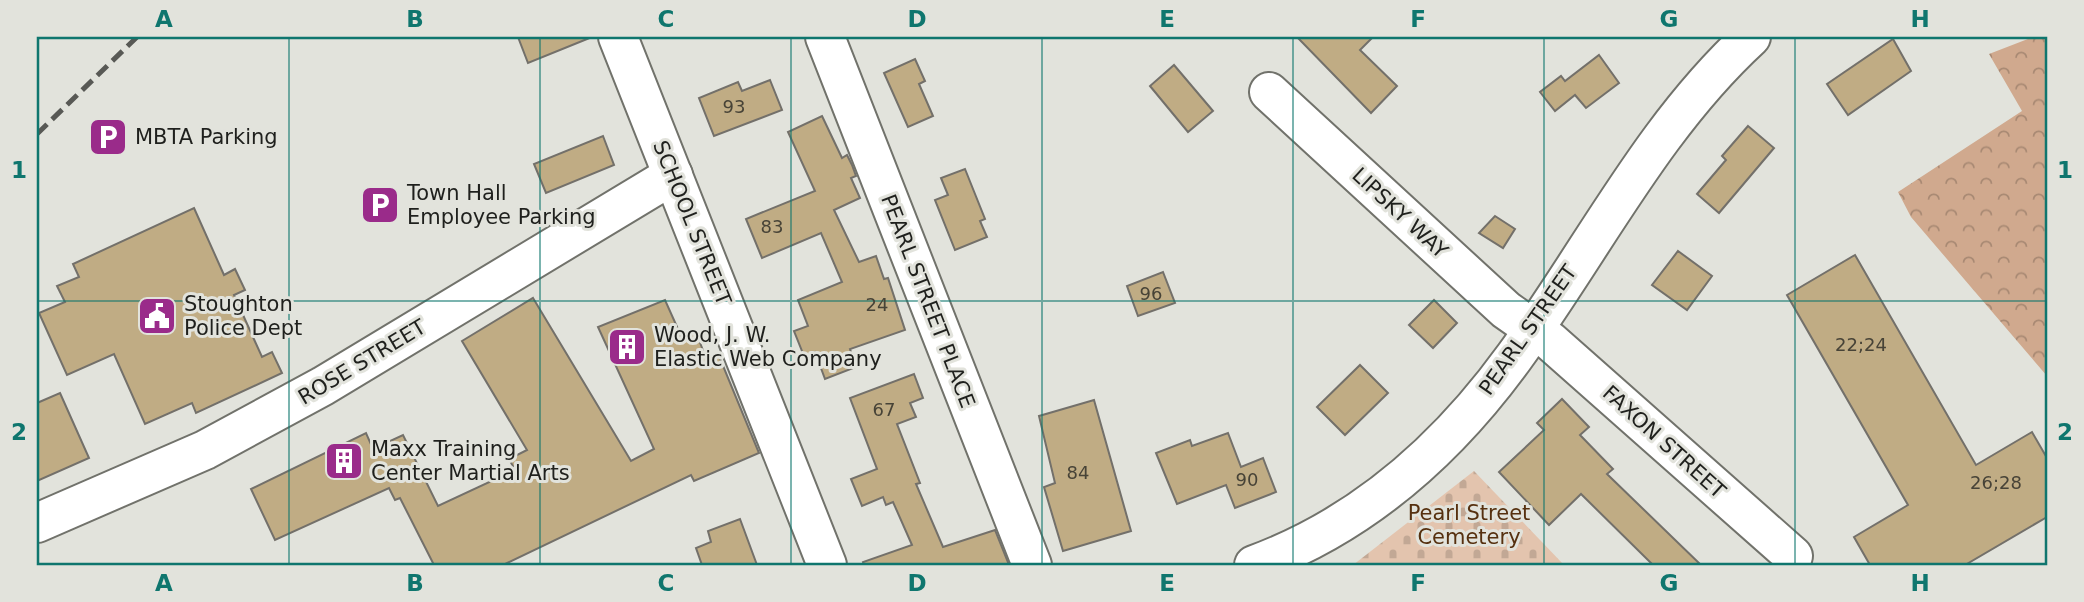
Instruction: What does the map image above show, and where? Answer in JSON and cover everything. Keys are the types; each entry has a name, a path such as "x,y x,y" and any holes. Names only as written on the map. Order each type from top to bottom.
{"street":[{"name":"SCHOOL STREET","path":"618,37 827,565"},
{"name":"PEARL STREET PLACE","path":"825,37 1032,565"},
{"name":"PEARL STREET","path":"1254,565 1288,552 1360,513 1409,475 1485,394 1533,330 1623,190 1685,106 1751,37"},
{"name":"LIPSKY WAY","path":"1269,92 1506,310 1533,330"},
{"name":"ROSE STREET","path":"37,523 205,450 323,386 673,175"},
{"name":"FAXON STREET","path":"1533,330 1793,556"}],"green space":[{"path":"2033,37 2047,37 2047,376 1911,217 1898,192 2022,111 1989,54"},
{"name":"Pearl Street Cemetery","path":"1474,471 1564,565 1353,565"}],"building":[{"path":"518,37 592,37 528,63"},
{"path":"1297,37 1373,37 1360,50 1397,86 1371,113"},
{"path":"1893,39 1911,71 1848,115 1827,84"},
{"path":"1599,55 1619,83 1586,108 1575,95 1555,111 1540,92 1561,76 1565,81"},
{"path":"915,59 925,81 919,84 933,116 908,127 884,73"},
{"path":"1174,65 1213,111 1188,132 1150,86"},
{"path":"770,80 782,110 714,136 699,98 738,82 742,91"},
{"path":"822,116 842,158 847,155 852,165 856,176 851,178 860,198 834,210 859,262 876,256 884,279 888,278 905,330 850,349 856,367 825,379 815,352 804,356 794,331 808,326 798,300 842,282 821,233 762,258 746,219 815,191 788,132"},
{"path":"1748,126 1774,148 1719,213 1697,194 1726,160 1722,156"},
{"path":"603,136 614,165 546,193 534,164"},
{"path":"965,169 985,219 980,221 987,237 955,250 935,200 948,195 941,178"},
{"path":"194,208 224,275 235,269 245,290 234,295 262,357 272,352 282,373 196,413 192,403 145,424 114,354 67,375 39,313 65,302 57,286 79,277 73,264"},
{"path":"1495,216 1515,229 1503,248 1479,233"},
{"path":"1678,251 1712,276 1687,310 1652,285"},
{"path":"1855,255 1976,465 2032,432 2047,458 2047,517 1965,565 1870,565 1854,537 1908,505 1787,295"},
{"path":"1163,272 1175,303 1138,316 1127,286"},
{"path":"533,298 631,461 654,449 598,327 665,300 682,338 696,332 707,361 719,356 759,453 694,481 691,475 503,565 434,565 400,498 395,500 389,488 275,540 251,489 366,433 373,449 403,435 438,506 515,470 509,459 527,450 462,341"},
{"path":"1434,300 1457,323 1433,348 1409,325"},
{"path":"1360,365 1388,393 1345,435 1317,407"},
{"path":"914,374 923,398 910,403 916,417 897,424 920,483 916,484 943,547 995,530 1009,565 864,565 863,562 912,545 893,502 886,505 883,497 862,506 851,479 877,469 850,398"},
{"path":"60,393 89,458 37,481 37,403"},
{"path":"1562,399 1589,427 1580,435 1613,469 1607,474 1701,565 1653,565 1581,494 1549,525 1499,472 1544,430 1537,423"},
{"path":"1094,400 1131,531 1063,551 1044,487 1055,483 1039,416"},
{"path":"1228,433 1241,467 1263,458 1276,492 1235,508 1226,485 1177,504 1156,453 1190,440 1192,446"},
{"path":"740,519 757,565 702,565 696,548 711,542 708,531"}],"railway":[{"path":"37,134 137,37"}],"place":[{"name":"MBTA Parking","path":"108,137"},
{"name":"Town Hall Employee Parking","path":"380,205"},
{"name":"Stoughton Police Dept","path":"157,316"},
{"name":"Wood, J. W. Elastic Web Company","path":"627,347"},
{"name":"Maxx Training Center Martial Arts","path":"344,461"}]}
